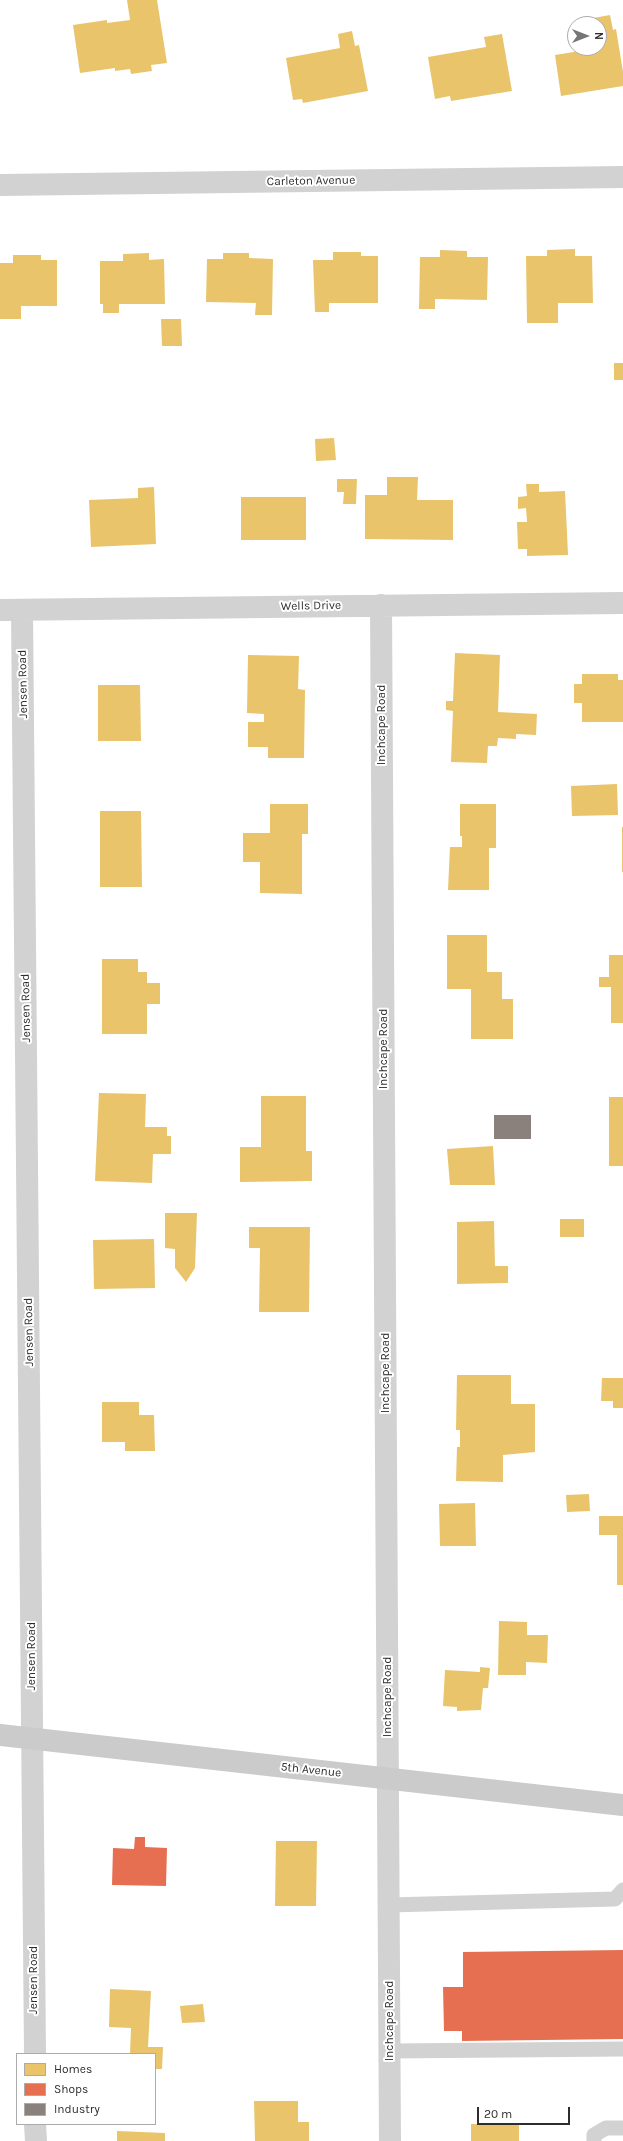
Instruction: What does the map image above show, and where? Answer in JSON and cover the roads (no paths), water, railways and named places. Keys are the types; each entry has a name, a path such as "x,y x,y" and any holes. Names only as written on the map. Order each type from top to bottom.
{"main road":[{"name":"5th Avenue","path":"0,1735 623,1804"}],"street":[{"name":"Carleton Avenue","path":"0,185 623,177"},
{"name":"Wells Drive","path":"0,610 623,603"},
{"name":"Inchcape Road","path":"381,605 390,2141"},
{"name":"Jensen Road","path":"22,610 35,2053"},
{"path":"35,2125 36,2141"}],"lane":[{"path":"389,1905 615,1899 623,1890"},
{"path":"390,2051 623,2049"},
{"path":"594,2141 594,2135 606,2128 623,2128"}]}
